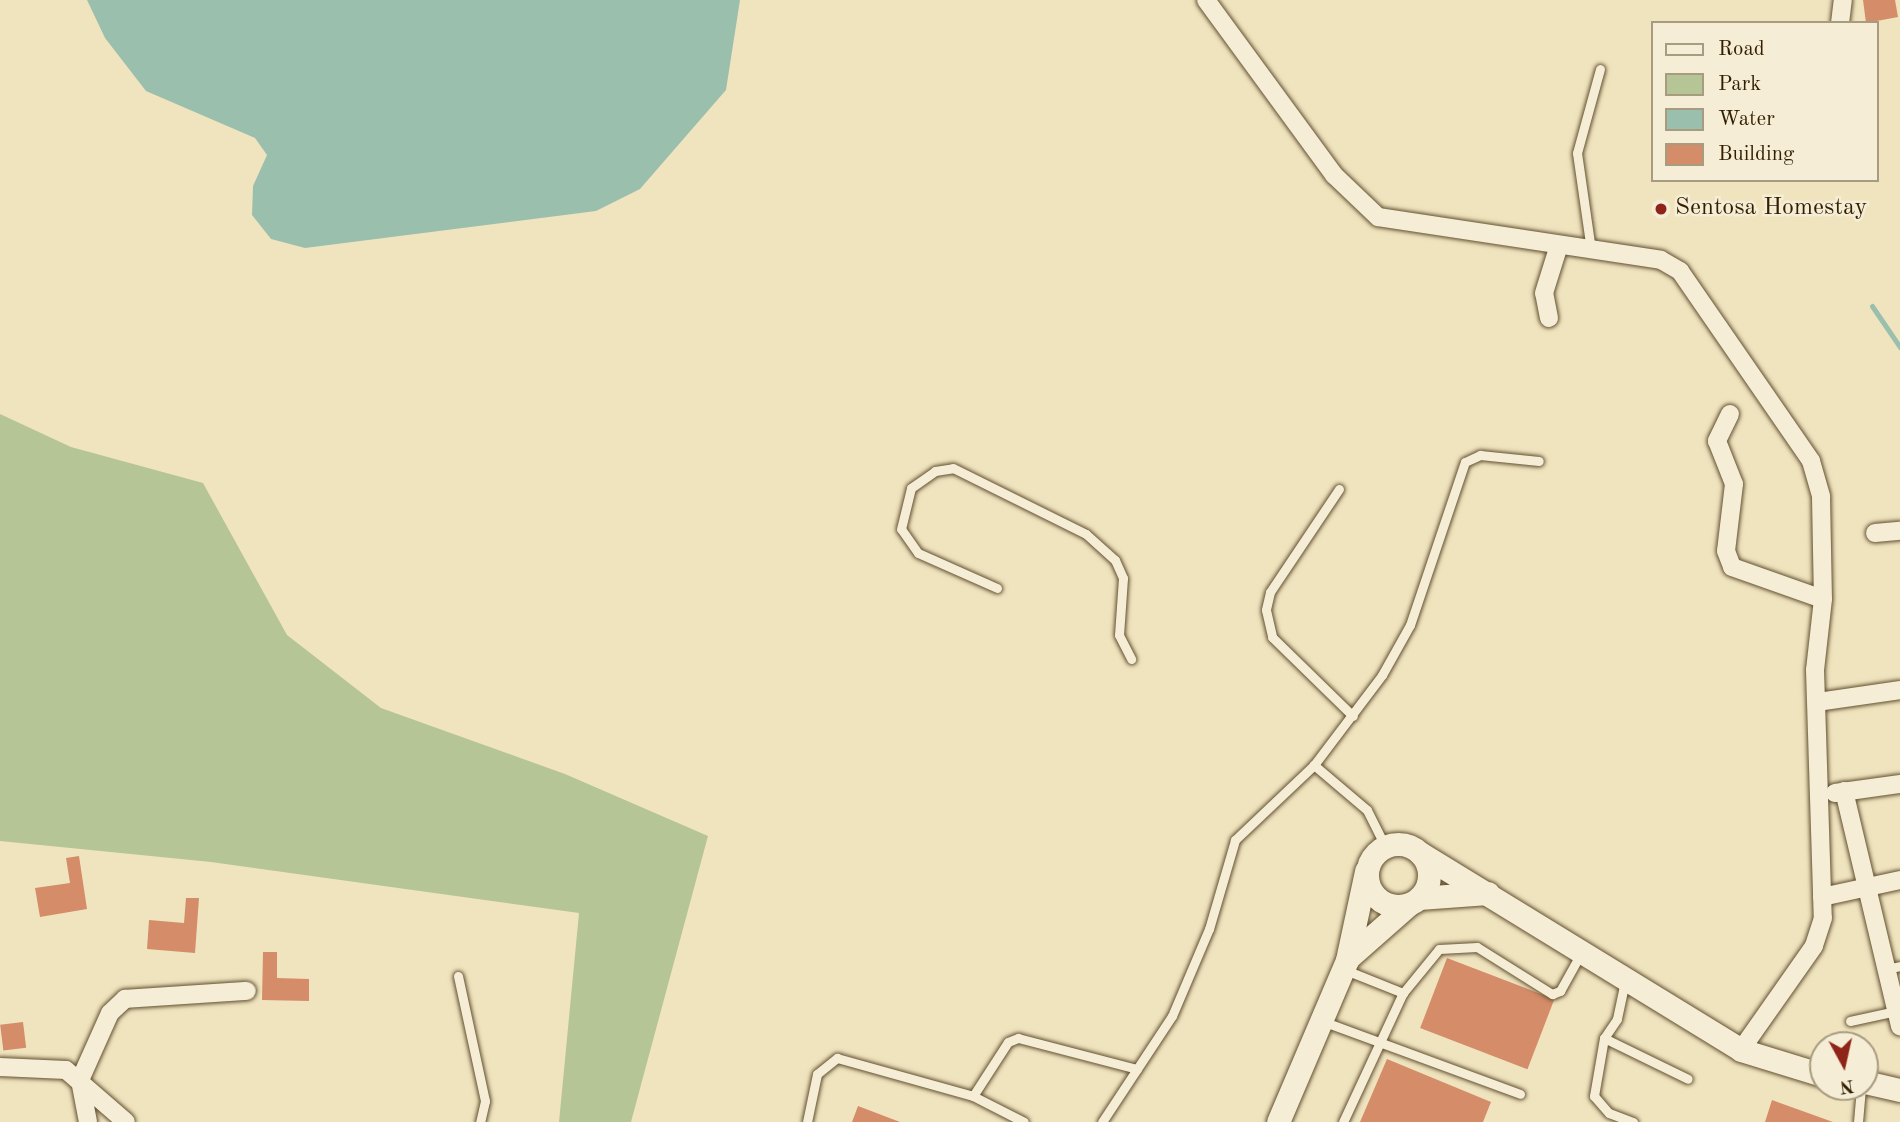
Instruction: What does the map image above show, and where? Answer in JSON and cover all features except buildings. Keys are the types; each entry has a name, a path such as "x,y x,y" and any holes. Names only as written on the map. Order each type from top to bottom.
{"street":[{"path":"1206,0 1334,175 1378,217 1661,260 1680,271 1798,441 1821,497 1823,599 1816,702 1821,795 1821,934 1741,1050"},
{"path":"1840,21 1843,0"},
{"path":"1549,318 1544,293 1559,245"},
{"path":"1730,414 1717,442 1734,484 1726,551 1732,567 1823,599"},
{"path":"1875,533 1900,531"},
{"path":"1816,702 1900,690"},
{"path":"1821,795 1900,784"},
{"path":"1844,792 1861,885 1893,967 1898,1018"},
{"path":"1278,1122 1345,964 1366,871 1385,846 1401,844 1492,893 1580,955 1741,1050 1809,1071"},
{"path":"1345,964 1414,901 1429,881 1420,853"},
{"path":"1366,871 1380,902 1492,893"},
{"path":"1822,897 1861,885 1900,880"},
{"path":"88,1122 80,1080 110,1013 125,999 247,991"},
{"path":"0,1067 46,1065 80,1080 126,1122"},
{"path":"1879,1079 1900,1077"},
{"path":"1879,1085 1900,1090"}],"lane":[{"path":"1591,250 1577,153 1600,69"},
{"path":"1102,1122 1172,1016 1209,929 1235,840 1314,765 1353,716 1410,625 1465,462 1480,455 1539,461"},
{"path":"997,588 918,552 901,529 911,488 935,471 953,468 1074,528 1115,560 1123,578 1119,635 1131,659"},
{"path":"1339,489 1270,592 1266,610 1272,637 1353,716"},
{"path":"1314,765 1367,810 1385,846"},
{"path":"1343,1122 1402,993 1423,962 1455,946 1477,947 1552,994 1560,992 1580,955"},
{"path":"1345,964 1402,993"},
{"path":"458,976 485,1101 480,1122"},
{"path":"1625,981 1617,1018 1604,1038 1594,1097 1609,1113 1633,1122"},
{"path":"1850,1021 1898,1018"},
{"path":"1321,1020 1381,1040 1520,1094"},
{"path":"973,1096 1007,1042 1018,1038 1137,1069"},
{"path":"1604,1038 1688,1079"},
{"path":"807,1122 817,1073 837,1058 973,1096 1024,1122"},
{"path":"1858,1122 1860,1101"}],"green space":[{"path":"0,414 71,447 203,483 287,635 381,708 565,774 708,836 631,1122 559,1122 579,913 211,862 0,841"}],"water":[{"path":"87,0 740,0 726,90 640,189 596,211 305,248 271,239 252,215 253,186 267,155 255,138 146,91 105,38"}],"waterway":[{"path":"1872,306 1900,347"}],"place":[{"name":"Sentosa Homestay","path":"1661,209"}]}
